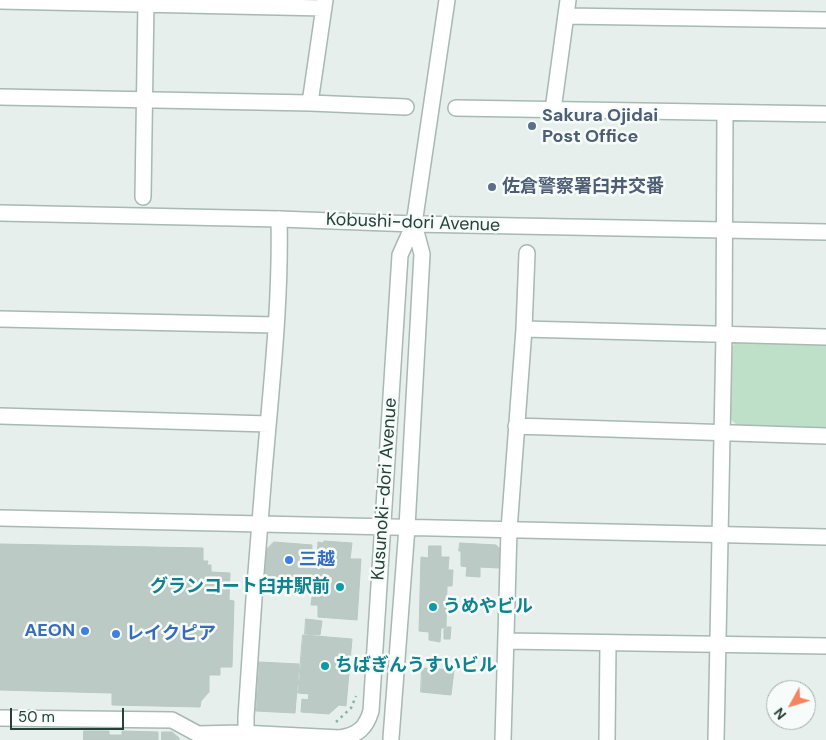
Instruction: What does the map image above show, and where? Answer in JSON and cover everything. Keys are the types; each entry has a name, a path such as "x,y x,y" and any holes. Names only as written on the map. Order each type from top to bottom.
{"street":[{"name":"Kusunoki-dori Avenue","path":"318,738 351,736 363,728 371,711 400,255 414,224 447,0"},
{"path":"553,110 568,0"},
{"path":"0,1 324,4 310,103"},
{"path":"143,197 146,2"},
{"path":"566,16 826,20"},
{"path":"0,97 310,103 406,107"},
{"path":"456,108 826,114"},
{"path":"716,740 723,433 726,112"},
{"name":"Kobushi-dori Avenue","path":"0,213 826,232"},
{"path":"236,736 246,708 280,251 279,219"},
{"name":"Kusunoki-dori Avenue","path":"391,739 407,527 422,254 414,224"},
{"path":"503,740 509,530 524,329 527,253"},
{"path":"0,319 275,325"},
{"path":"524,329 826,337"},
{"path":"0,416 268,424"},
{"path":"516,426 826,436"},
{"path":"0,518 826,537"},
{"path":"506,640 826,646"},
{"path":"607,740 608,643"},
{"path":"0,718 172,720 204,737 318,738"}],"path":[{"path":"328,722 336,722 351,708 356,695"}],"green space":[{"path":"737,342 826,343 826,429 738,426 729,418 732,346"}],"building":[{"name":"グランコート臼井駅前","path":"324,541 352,543 350,559 361,559 357,620 318,617 318,605 311,605 312,597 320,597 322,576 311,576 312,568 322,569 323,560 328,561 328,557 320,556 320,560 317,560 318,542 324,543"},
{"path":"274,542 312,545 310,592 264,589 266,550"},
{"path":"460,543 496,545 500,549 499,568 480,567 480,577 466,576 467,567 461,566"},
{"name":"レイクピア","path":"0,544 203,548 203,561 208,561 207,565 211,565 211,572 230,573 229,600 234,601 232,667 220,667 220,675 209,675 209,692 201,701 200,707 112,705 112,693 0,690"},
{"name":"うめやビル","path":"429,546 441,546 441,557 449,557 448,570 453,570 452,586 447,586 446,628 441,628 440,642 429,640 429,632 419,631 421,557 428,558"},
{"path":"306,619 322,621 320,635 305,634"},
{"path":"447,627 451,627 450,639 444,639 444,629 447,629"},
{"name":"ちばぎんうすいビル","path":"303,635 352,639 346,706 339,705 329,714 301,712 302,699 308,700 309,694 298,693"},
{"path":"259,662 299,664 295,713 256,711"},
{"path":"422,668 454,670 451,695 421,692"},
{"path":"84,731 109,731 109,735 122,735 122,731 158,732 158,740 84,740"},
{"path":"162,732 172,732 179,740 162,740"}],"place":[{"name":"Sakura Ojidai Post Office","path":"532,126"},
{"name":"佐倉警察署臼井交番","path":"492,187"},
{"name":"三越","path":"289,560"},
{"name":"グランコート臼井駅前","path":"340,587"},
{"name":"うめやビル","path":"433,607"},
{"name":"AEON","path":"85,631"},
{"name":"レイクピア","path":"116,634"},
{"name":"ちばぎんうすいビル","path":"325,666"}]}
